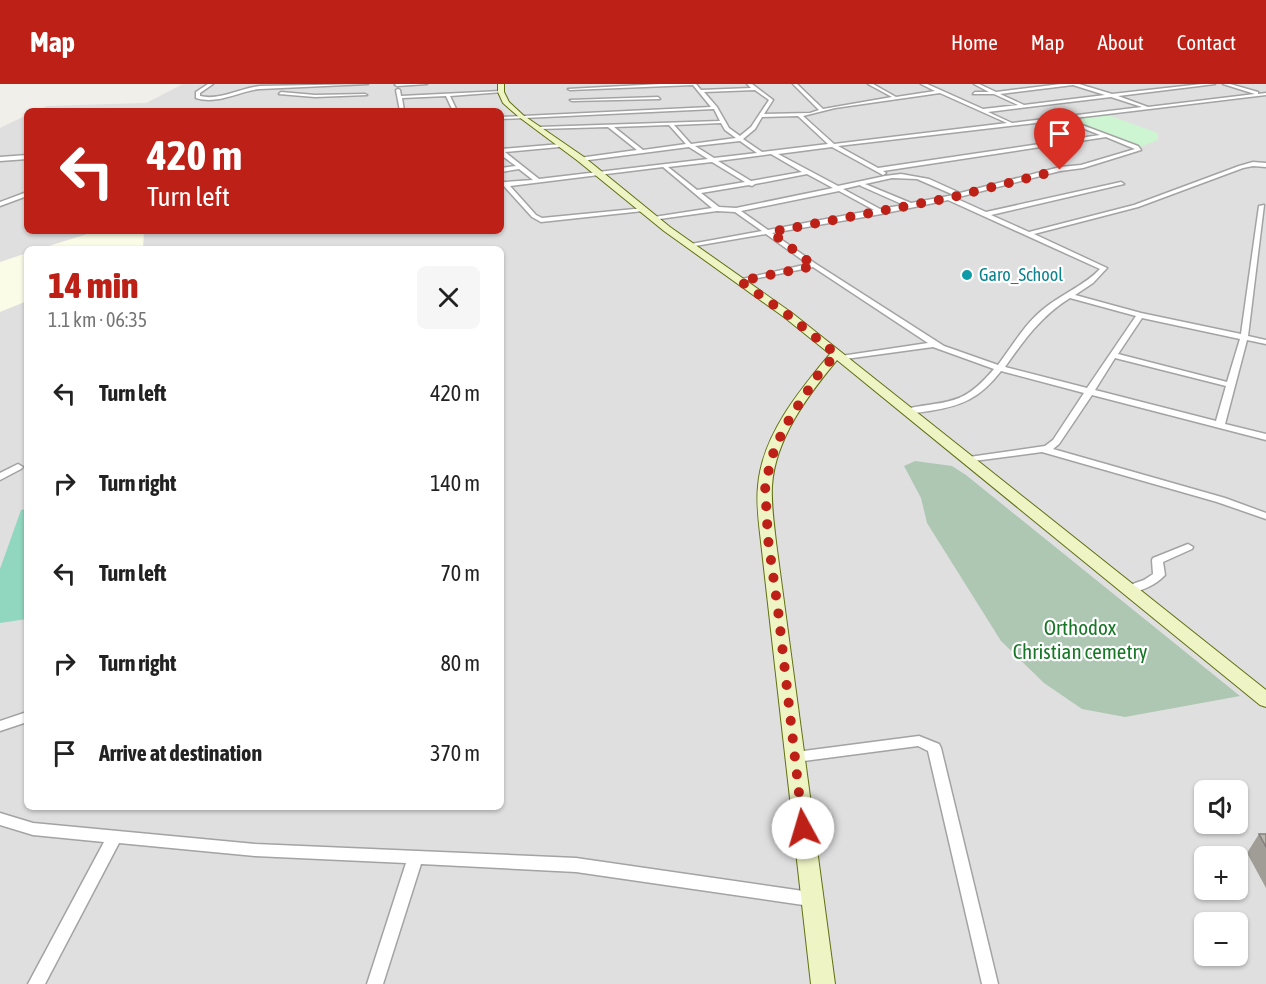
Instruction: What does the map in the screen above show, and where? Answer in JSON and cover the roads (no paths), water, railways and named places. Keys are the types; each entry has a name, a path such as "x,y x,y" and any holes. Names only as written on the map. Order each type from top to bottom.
{"street":[{"path":"211,84 198,93 198,97 214,99 248,89 366,84"},
{"path":"401,108 397,85 425,84"},
{"path":"576,113 569,87 694,84 715,108 727,129 760,153"},
{"path":"580,159 740,139 753,128 771,100 749,84"},
{"path":"795,84 822,111"},
{"path":"870,84 894,97"},
{"path":"923,84 1013,124"},
{"path":"976,84 1024,106"},
{"path":"975,93 995,93 1073,84 1148,108"},
{"path":"981,111 1213,84"},
{"path":"1225,84 1265,95"},
{"path":"248,89 243,87 260,85 275,87"},
{"path":"651,86 663,110"},
{"path":"399,97 501,88 506,103 521,116 580,159 654,219 788,315 1266,700"},
{"path":"257,89 315,96 365,95"},
{"path":"699,91 756,89"},
{"path":"760,116 800,116 835,107 939,92"},
{"path":"447,94 454,108"},
{"path":"504,184 1265,95"},
{"path":"572,100 658,98"},
{"path":"504,118 715,108"},
{"path":"624,111 630,125"},
{"path":"800,116 832,145 878,170 892,176 927,180 959,195"},
{"path":"691,246 949,198 1060,170 1081,167 1138,150 1136,147 1061,119"},
{"path":"539,128 722,122"},
{"path":"670,123 689,145 752,184"},
{"path":"610,126 641,151"},
{"path":"878,170 1105,136"},
{"path":"504,152 559,145"},
{"path":"771,152 806,173 852,194 881,212"},
{"path":"504,154 537,180"},
{"path":"0,159 24,157"},
{"path":"663,165 717,210"},
{"path":"1027,234 1136,206 1244,166 1266,165"},
{"path":"1244,166 1266,172"},
{"path":"504,170 520,167"},
{"path":"697,192 806,173"},
{"path":"654,219 717,210 736,210 863,185 892,176"},
{"path":"986,214 1121,184"},
{"path":"504,185 534,216 541,220 642,209"},
{"path":"852,194 863,185"},
{"path":"863,185 910,206"},
{"path":"0,204 24,195"},
{"path":"908,411 965,399 975,393 999,368 1039,316 1053,304 1071,296 1104,268 949,198"},
{"path":"1220,424 1244,338 1262,233 1263,206"},
{"path":"736,210 771,232 814,266 935,344 999,368 1266,437"},
{"path":"740,281 814,266"},
{"path":"1071,296 1140,315 1266,342"},
{"path":"969,460 1043,449 1056,442 1140,315"},
{"path":"823,984 810,899 796,757 768,539 765,484 775,447 785,428 818,375 839,356 935,344"},
{"path":"1115,356 1231,385"},
{"path":"1043,449 1221,500 1266,516"},
{"path":"0,477 18,467"},
{"path":"1128,590 1148,583 1159,575 1157,560 1188,547"},
{"path":"0,726 24,718"},
{"path":"796,757 919,741 934,748 990,984"},
{"path":"0,819 33,829 255,850 576,865 810,899"},
{"path":"36,984 115,836"},
{"path":"375,984 416,857"}],"place":[{"name":"Garo_School","path":"967,275"}],"park label":[{"name":"Orthodox Christian cemetry","path":"1080,640"}]}
